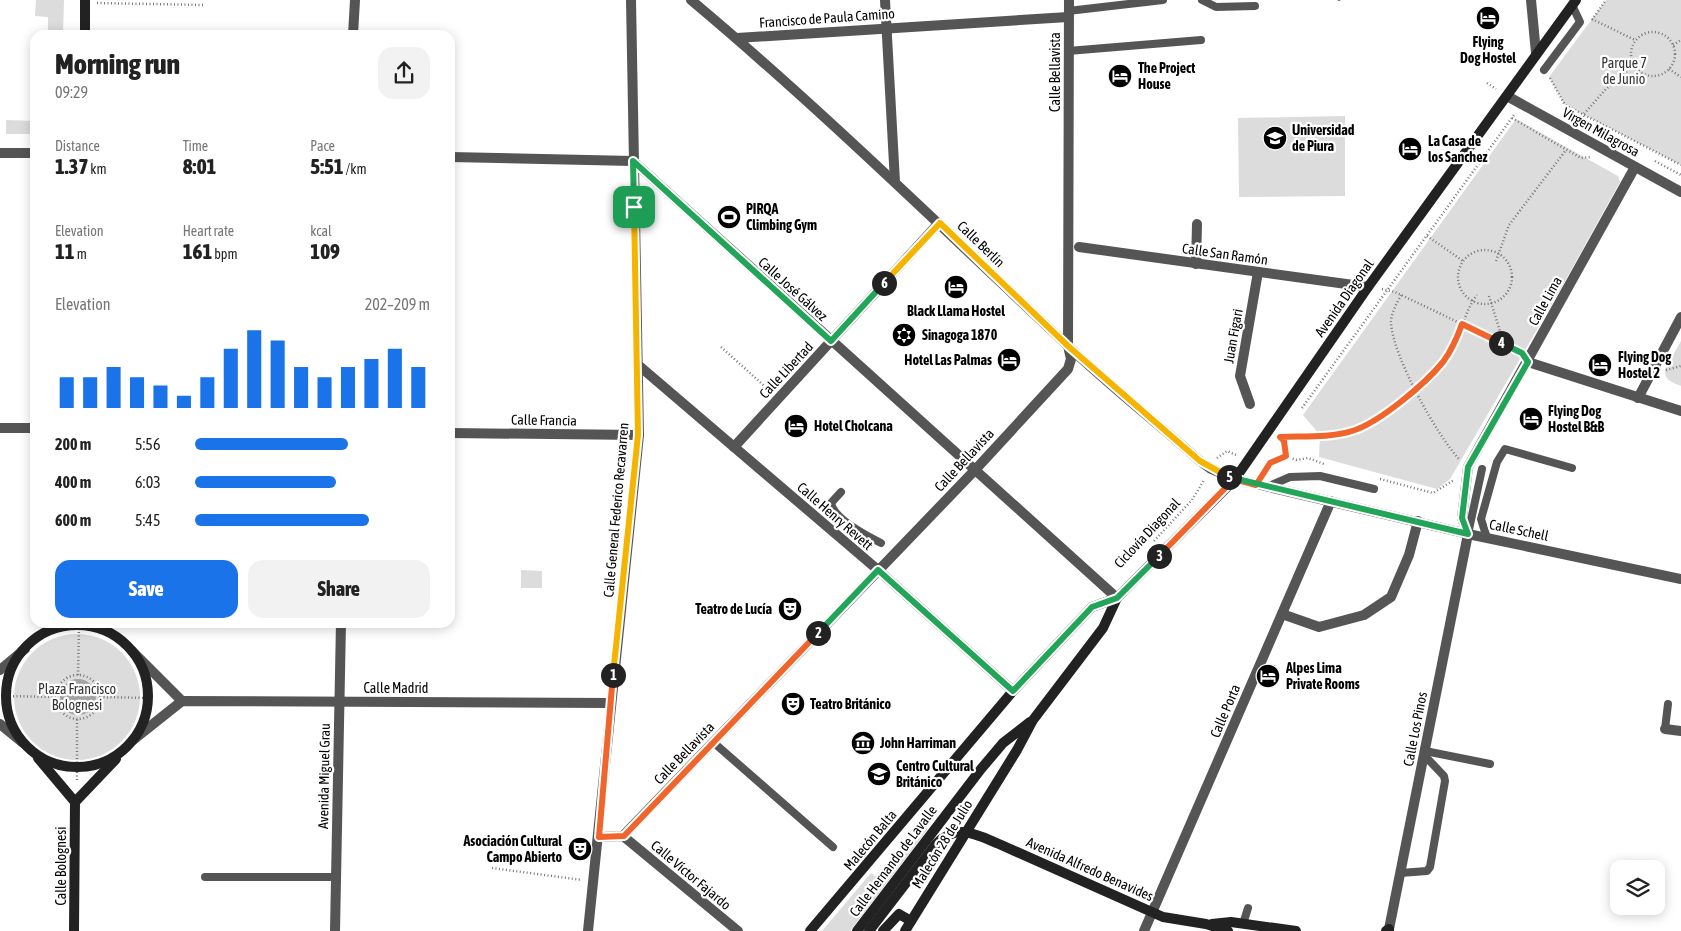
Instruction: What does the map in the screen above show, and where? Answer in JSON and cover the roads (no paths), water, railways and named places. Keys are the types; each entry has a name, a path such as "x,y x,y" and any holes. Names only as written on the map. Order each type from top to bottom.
{"main road":[{"path":"85,2 85,30"},
{"name":"Avenida Diagonal","path":"1117,598 1234,479 1368,287 1574,3"},
{"name":"Malecón Balta","path":"810,931 1013,691 1092,607 1117,598"},
{"name":"Malecón 28 de Julio","path":"905,931 965,832 1018,750 1032,720 1103,628 1117,598"},
{"path":"46,628 25,649 13,666 6,696 8,716 23,743 75,802 133,740 144,720 148,698 142,668 132,651 111,628"},
{"path":"34,641 55,629 63,628"},
{"path":"88,628 107,632 123,642"},
{"name":"Calle Hernando de Lavalle","path":"857,931 981,769 1003,743 1032,720"},
{"path":"32,751 52,763 76,767 103,762 126,748"},
{"name":"Calle Bolognesi","path":"74,931 75,802"},
{"name":"Calle Hernando de Lavalle","path":"869,931 936,844 949,833 965,832"},
{"name":"Avenida Alfredo Benavides","path":"965,832 999,844 1163,917 1206,924 1228,931"},
{"path":"883,931 899,914 911,921"},
{"name":"Avenida Alfredo Benavides","path":"1206,924 1244,924 1296,931"}],"street":[{"path":"353,30 355,0"},
{"name":"Calle General Federico Recavarren","path":"588,931 599,837 610,703 638,435 631,0"},
{"name":"Calle Berlín","path":"691,0 737,38 940,223 1068,346 1200,461 1211,469 1234,479"},
{"path":"885,0 895,182"},
{"name":"Calle Bellavista","path":"624,836 975,470 1068,368 1070,359 1068,346 1069,0"},
{"path":"1531,0 1536,53"},
{"name":"Francisco de Paula Camino","path":"737,38 1068,14"},
{"name":"Virgen Milagrosa","path":"1507,96 1681,192"},
{"path":"0,153 30,153"},
{"path":"455,158 633,161"},
{"name":"Calle José Gálvez","path":"633,161 1117,598"},
{"name":"Calle Lima","path":"1468,534 1462,518 1468,467 1635,167"},
{"name":"Calle Libertad","path":"734,447 940,223"},
{"path":"1196,264 1197,224"},
{"name":"Calle San Ramón","path":"1079,247 1368,287"},
{"name":"Juan Figari","path":"1250,404 1240,376 1258,272"},
{"path":"1638,398 1681,317"},
{"path":"1528,362 1681,411"},
{"name":"Calle Henry Revett","path":"637,364 878,570 1013,691"},
{"path":"0,428 30,428"},
{"name":"Calle Francia","path":"455,433 638,435"},
{"name":"Calle Schell","path":"1234,479 1468,534 1681,579"},
{"name":"Calle Porta","path":"1144,931 1331,502"},
{"path":"1282,614 1319,627 1364,615 1391,597 1410,555 1418,522"},
{"name":"Calle Los Pinos","path":"1388,930 1468,534"},
{"name":"Avenida Miguel Grau","path":"335,931 341,628"},
{"path":"0,670 25,649"},
{"path":"132,651 182,701 133,740"},
{"name":"Calle Madrid","path":"182,701 610,703"},
{"path":"1,727 23,743"},
{"path":"1665,729 1681,732"},
{"path":"599,837 624,836"},
{"name":"Calle Víctor Fajardo","path":"624,836 738,931"}],"lane":[{"path":"1068,14 1163,0"},
{"path":"1202,0 1216,7 1255,6"},
{"path":"1547,74 1580,22 1574,3"},
{"path":"1068,51 1201,40"},
{"path":"1487,538 1481,519 1497,462 1505,449 1572,468"},
{"path":"1468,534 1482,469"},
{"path":"1267,488 1290,477 1320,476 1374,489"},
{"path":"841,492 830,503 832,509 856,530 881,544"},
{"path":"846,543 856,530"},
{"path":"1665,729 1668,704"},
{"path":"713,742 833,848"},
{"path":"1424,753 1490,764"},
{"path":"1400,873 1427,871 1430,867 1445,781 1444,776 1424,753"},
{"path":"205,876 336,877"},
{"path":"1244,924 1248,908"}],"place":[{"name":"Flying Dog Hostel","path":"1488,18"},
{"name":"The Project House","path":"1120,76"},
{"name":"Universidad de Piura","path":"1275,138"},
{"name":"La Casa de los Sanchez","path":"1410,149"},
{"name":"PIRQA Climbing Gym","path":"729,217"},
{"name":"Black Llama Hostel","path":"956,287"},
{"name":"Sinagoga 1870","path":"904,335"},
{"name":"Hotel Las Palmas","path":"1009,360"},
{"name":"Flying Dog Hostel 2","path":"1600,365"},
{"name":"Flying Dog Hostel B&B","path":"1531,419"},
{"name":"Hotel Cholcana","path":"796,426"},
{"name":"Teatro de Lucía","path":"790,609"},
{"name":"Alpes Lima Private Rooms","path":"1268,676"},
{"name":"Teatro Británico","path":"793,704"},
{"name":"John Harriman","path":"863,743"},
{"name":"Centro Cultural Británico","path":"879,774"},
{"name":"Asociación Cultural Campo Abierto","path":"580,849"}],"park label":[{"name":"Parque 7 de Junio","path":"1624,72"},
{"name":"Plaza Francisco Bolognesi","path":"77,698"}]}
